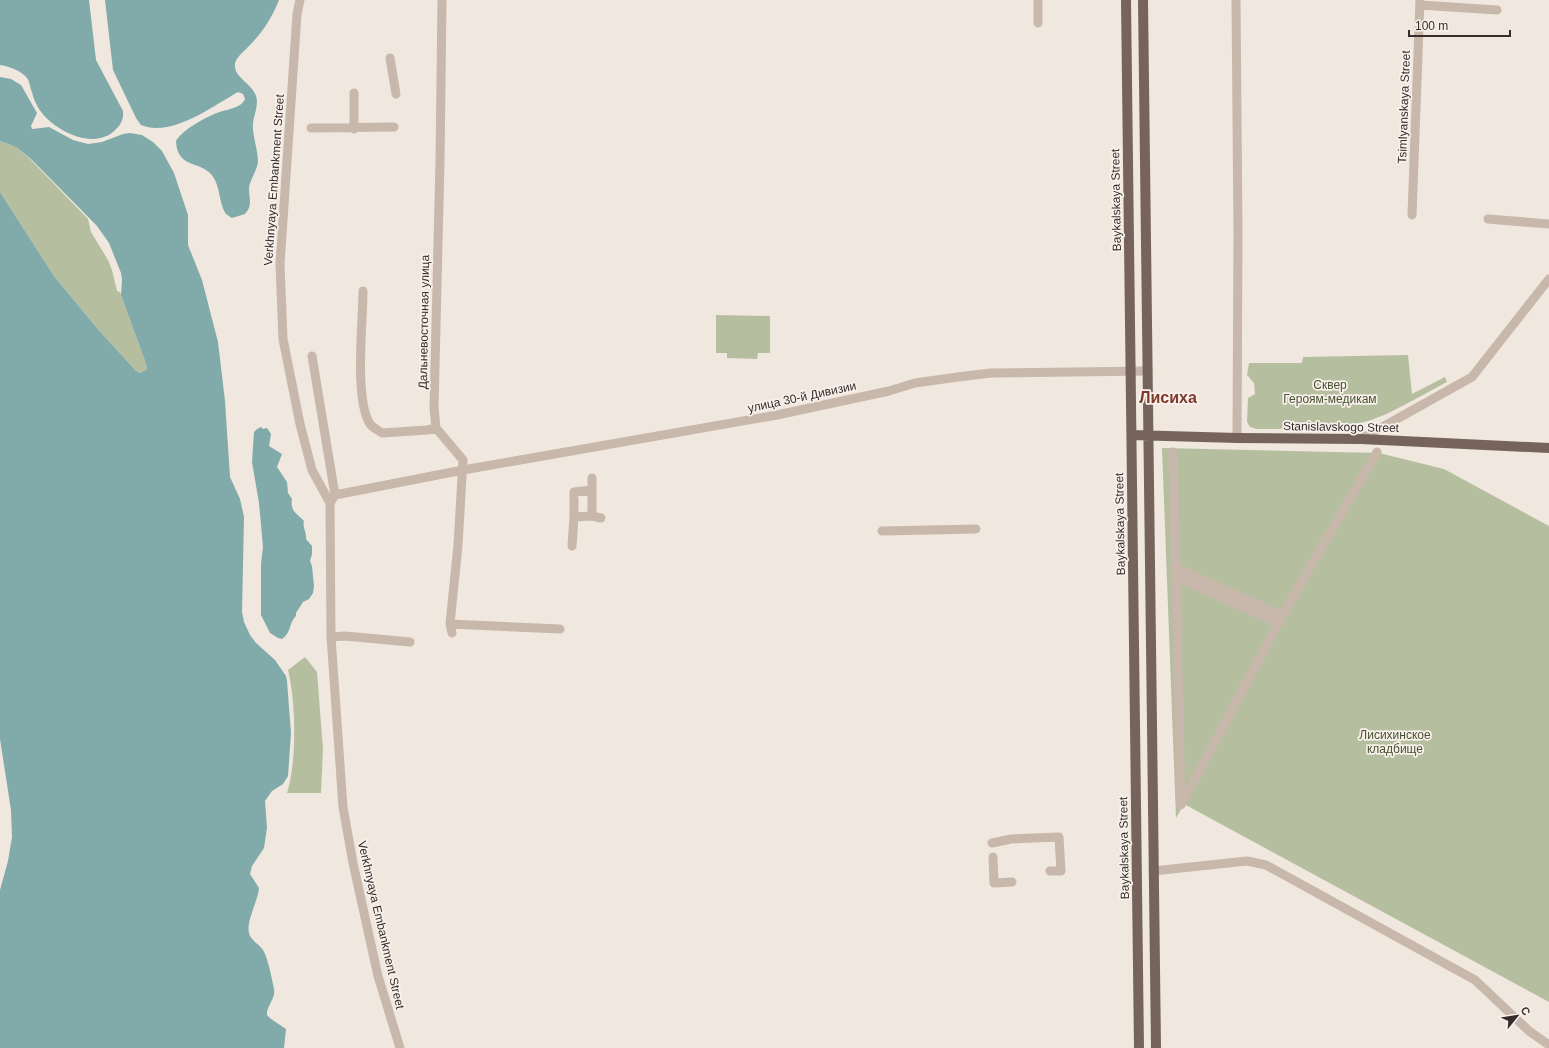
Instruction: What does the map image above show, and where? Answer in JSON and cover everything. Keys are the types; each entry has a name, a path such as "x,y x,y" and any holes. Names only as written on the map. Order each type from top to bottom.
{"main road":[{"name":"Baykalskaya Street","path":"1126,0 1140,1048"},
{"path":"1143,0 1156,1048"},
{"name":"Stanislavskogo Street","path":"1132,435 1361,439 1549,448"}],"street":[{"name":"Verkhnyaya Embankment Street","path":"300,0 297,14 280,264 283,339 300,424 312,470 333,499"},
{"name":"Дальневосточная улица","path":"436,428 434,408 442,0"},
{"path":"1038,0 1038,23"},
{"path":"1236,0 1238,232 1237,438"},
{"path":"1420,2 1497,10"},
{"name":"Tsimlyanskaya Street","path":"1412,215 1420,2"},
{"path":"390,58 396,94"},
{"path":"354,93 354,128"},
{"path":"311,128 394,127"},
{"path":"1488,219 1549,224"},
{"path":"1361,439 1472,377 1549,280"},
{"path":"363,291 360,344 363,402 370,423 376,430 382,433 436,428 464,460 451,628 560,630"},
{"name":"Verkhnyaya Embankment Street","path":"312,356 333,499 331,637 343,806 353,863 378,976 400,1048"},
{"name":"улица 30-й Дивизии","path":"333,499 463,470 638,438 777,415 889,391 915,383 958,376 991,373 1148,370"},
{"path":"1173,452 1181,805 1280,620 1377,452"},
{"path":"574,517 596,517 592,490 592,478"},
{"path":"572,546 574,492 592,490"},
{"path":"882,530 976,529"},
{"path":"1175,567 1280,620"},
{"path":"1176,577 1280,620"},
{"path":"331,637 345,636 410,642"},
{"path":"992,844 1011,839 1059,837 1061,871 1050,871"},
{"path":"993,858 994,883 1012,882"},
{"path":"1153,871 1247,861 1266,865 1475,980 1529,1031 1549,1045"}],"green space":[{"path":"0,141 16,147 31,160 88,219 91,232 108,260 112,270 117,291 120,292 147,369 140,373 136,371 96,327 54,276 0,192"},
{"path":"716,315 770,316 770,353 758,353 757,359 727,358 727,353 716,353"},
{"name":"Сквер Героям-медикам","path":"1408,355 1412,394 1445,377 1447,382 1384,415 1351,425 1324,428 1257,429 1250,427 1247,422 1248,398 1255,394 1254,383 1247,375 1249,363 1302,363 1303,357"},
{"name":"Лисихинское кладбище","path":"1162,448 1379,453 1444,469 1549,526 1549,1002 1184,804 1176,818"},
{"path":"305,657 317,672 323,749 321,793 287,793 294,749 293,698 288,670"}],"water":[{"path":"0,0 89,0 96,60 123,111 121,123 113,132 104,137 94,139 73,135 63,130 45,117 39,109 34,99 29,81 25,75 15,69 0,65"},
{"path":"105,0 279,0 265,27 235,62 236,71 254,92 257,99 253,128 258,162 249,188 250,205 245,214 232,218 226,214 223,209 214,177 205,169 184,159 177,149 176,141 189,128 201,121 217,113 240,105 245,99 243,94 238,92 191,119 178,124 153,128 141,125 136,118 113,70"},
{"path":"0,77 11,79 21,85 37,113 31,126 32,129 49,127 73,140 88,144 102,142 130,133 142,135 153,142 162,151 174,173 188,215 188,245 202,280 218,342 225,401 230,477 240,499 244,517 242,612 244,622 250,635 256,643 275,660 286,676 287,681 291,733 288,776 283,784 272,791 265,801 267,828 264,848 252,866 250,874 259,888 249,923 250,936 263,950 268,963 274,989 274,996 267,1015 286,1029 284,1048 0,1048 0,890 8,861 12,837 11,810 0,739 0,192 54,276 96,327 136,371 140,373 147,369 121,295 121,273 109,243 97,226 32,160 16,147 0,141"},
{"path":"261,427 263,429 267,428 271,434 269,446 282,454 277,467 287,482 288,493 292,499 293,509 304,521 306,539 312,546 310,561 314,586 313,593 309,599 303,602 292,621 289,630 282,639 270,633 261,615 261,563 263,547 259,503 252,462 254,432"}],"district":[{"name":"Лисиха","path":"1168,397"}]}
